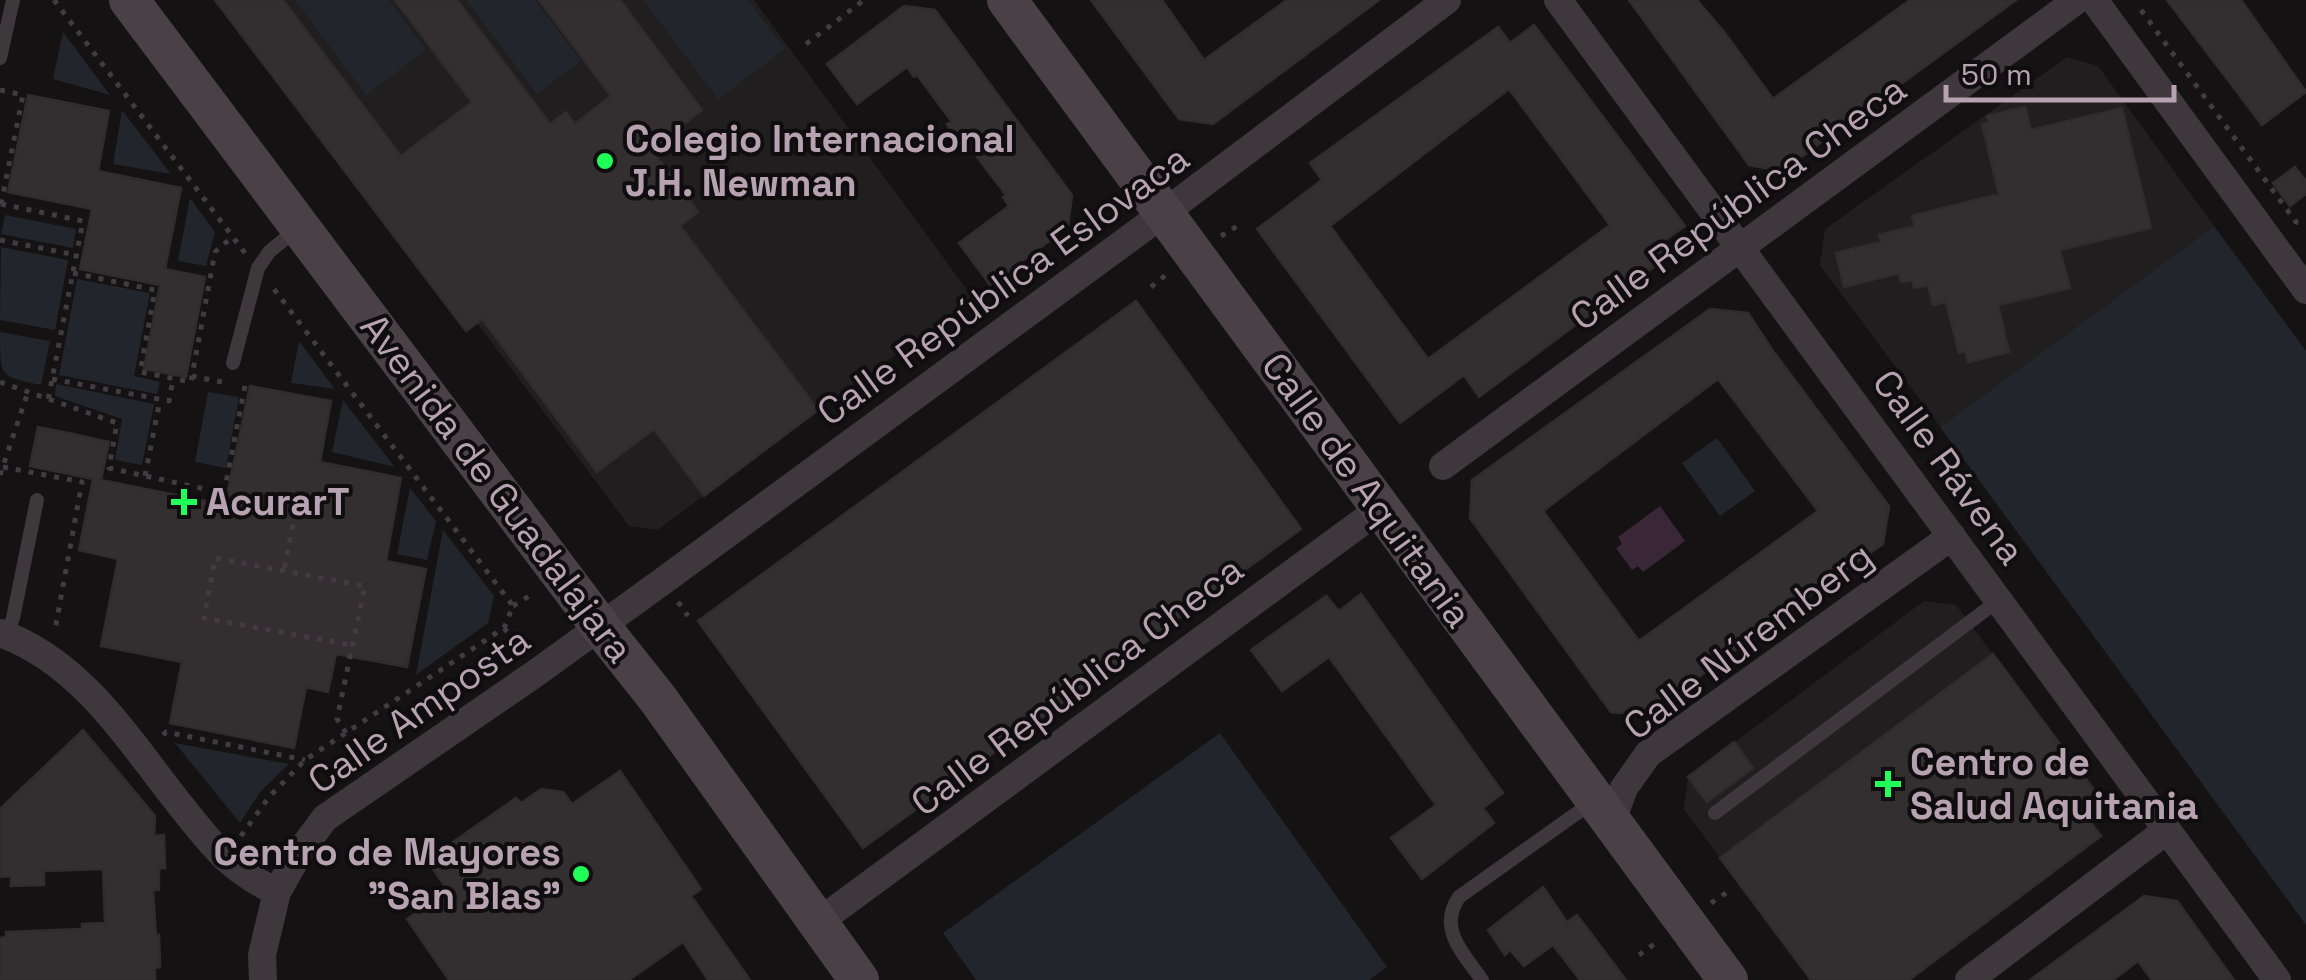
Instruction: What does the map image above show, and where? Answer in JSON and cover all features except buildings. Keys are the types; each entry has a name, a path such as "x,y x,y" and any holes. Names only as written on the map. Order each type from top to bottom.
{"street":[{"name":"Avenida de Guadalajara","path":"129,0 658,699 859,980"},
{"name":"Calle de Aquitania","path":"1007,0 1728,980"},
{"name":"Calle República Eslovaca","path":"600,626 1164,213 1446,0"},
{"name":"Calle Rávena","path":"1558,0 2277,980"},
{"name":"Calle República Checa","path":"1444,466 2077,0"},
{"path":"2094,0 2303,280"},
{"name":"Calle República Checa","path":"817,923 1381,508"},
{"name":"Calle Núremberg","path":"1603,812 1648,754 1952,536"},
{"name":"Calle Amposta","path":"263,980 262,955 277,892 299,852 325,818 600,626"},
{"path":"4,634 50,659 87,688 222,856 254,881 277,892"},
{"path":"1969,980 2167,830"}],"lane":[{"path":"0,58 13,0"},
{"path":"233,363 258,268 269,252 299,228"},
{"path":"4,634 13,618 38,500"},
{"path":"1715,813 2000,600"},
{"path":"1482,980 1456,943 1450,927 1450,910 1459,897 1603,812"}],"path":[{"path":"54,0 513,606"},
{"path":"806,44 864,0"},
{"path":"2134,0 2296,222 2306,224"},
{"path":"0,90 23,95 0,206 82,221 48,400"},
{"path":"1221,236 1239,226"},
{"path":"0,240 76,255"},
{"path":"73,273 156,290 140,372 191,382 192,376"},
{"path":"1151,287 1167,274"},
{"path":"52,379 170,401 173,379"},
{"path":"0,382 117,423 109,468 296,508 284,570"},
{"path":"0,475 28,392"},
{"path":"146,476 160,399"},
{"path":"3,467 82,482 55,630"},
{"path":"346,733 337,718 366,586 215,558 204,618 352,645"},
{"path":"241,836 269,796 305,760 504,628 513,606 538,590"},
{"path":"676,599 688,616"},
{"path":"504,628 512,638"},
{"path":"160,738 166,732 305,760"},
{"path":"1709,905 1729,891"},
{"path":"1639,955 1662,938"}],"shaded area":[{"name":"Colegio Internacional J.H. Newman","path":"215,0 754,0 973,298 657,530 629,526 477,323 466,331"},
{"path":"295,0 389,0 426,50 366,95"},
{"path":"466,0 535,0 581,61 537,94"},
{"path":"643,0 748,0 785,49 718,99"},
{"path":"63,32 110,95 53,79"},
{"path":"2067,57 2098,66 2214,226 1940,427 1820,265 1825,229"},
{"path":"122,110 171,174 113,164"},
{"path":"190,198 215,232 206,266 178,261"},
{"path":"5,215 76,229 73,248 1,234"},
{"path":"2214,226 2306,351 2306,925 1940,427"},
{"path":"1,247 68,260 55,330 0,320"},
{"path":"77,279 150,293 134,376 160,382 157,394 59,375"},
{"path":"0,332 50,341 41,385 5,373"},
{"path":"299,341 335,389 291,383"},
{"path":"56,384 154,404 142,465 115,460 122,419 55,396"},
{"path":"208,392 239,397 226,468 195,462"},
{"path":"343,400 395,467 332,452"},
{"path":"1717,438 1755,491 1720,516 1682,463"},
{"path":"410,488 436,521 427,560 397,554"},
{"path":"1660,506 1685,541 1643,572 1638,566 1632,570 1616,548 1622,544 1618,537"},
{"path":"443,530 494,596 488,623 416,675"},
{"name":"Centro de Salud Aquitania","path":"1924,601 1956,605 2095,791 2071,809 2082,811 2101,836 1909,980 1811,980 1684,809 1688,777"},
{"path":"1220,733 1387,967 1369,980 976,980 943,933"},
{"path":"175,743 289,764 261,791 240,823"}],"place":[{"name":"Colegio Internacional J.H. Newman","path":"605,161"},
{"name":"AcurarT","path":"184,502"},
{"name":"Centro de Salud Aquitania","path":"1888,784"},
{"name":"Centro de Mayores \"San Blas\"","path":"581,874"}]}
